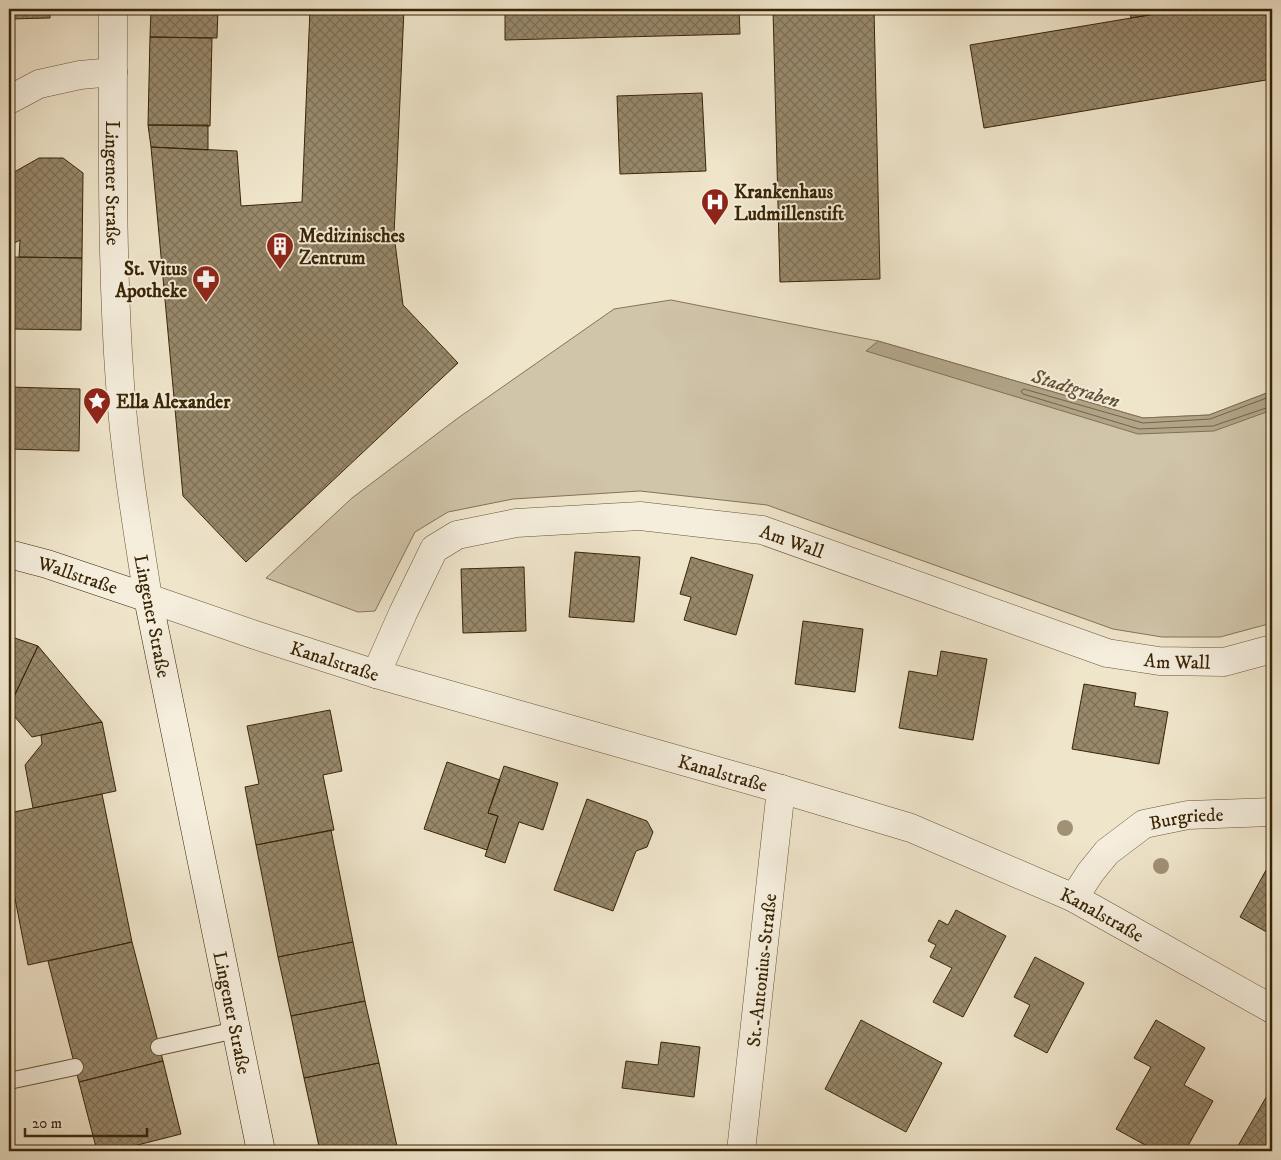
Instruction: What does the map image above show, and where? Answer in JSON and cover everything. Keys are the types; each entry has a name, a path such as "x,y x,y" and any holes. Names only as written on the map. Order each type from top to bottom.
{"street":[{"name":"Lingener Straße","path":"113,9 113,257 120,385 131,489 148,598 261,1151"},
{"path":"9,100 39,84 80,75 113,72"},
{"name":"Am Wall","path":"376,674 434,549 457,535 516,523 640,516 762,530 1107,653 1159,662 1224,662 1272,649"},
{"name":"Wallstraße","path":"9,554 47,564 148,598"},
{"name":"Kanalstraße","path":"148,598 376,674 781,789 911,828 1074,898 1272,1009"},
{"name":"St.-Antonius-Straße","path":"741,1151 781,789"},
{"name":"Burgriede","path":"1074,898 1090,873 1107,852 1144,824 1188,815 1272,812"}],"lane":[{"path":"159,1047 236,1030"},
{"path":"9,1081 75,1067"}],"shaded area":[{"path":"671,300 878,341 1143,418 1209,415 1272,391 1272,623 1220,637 1162,637 1113,629 767,505 640,491 513,499 448,512 415,532 375,611 358,612 266,578 352,498 458,418 614,309"}],"water":[{"path":"878,341 1143,418 1209,415 1272,391 1272,410 1214,431 1138,434 866,351"}],"building":[{"path":"9,9 50,9 50,18 9,19"},
{"path":"151,9 218,9 217,38 150,37"},
{"name":"Medizinisches Zentrum","path":"310,9 404,9 394,235 403,305 458,363 246,562 183,496 151,147 237,151 241,206 302,202"},
{"path":"505,9 739,9 740,34 505,40"},
{"path":"773,9 874,9 880,279 780,282"},
{"path":"1130,9 1185,9 1131,18"},
{"path":"1185,9 1272,9 1272,79 984,128 970,45"},
{"path":"150,37 212,38 210,126 148,125"},
{"path":"702,93 706,171 620,174 617,96"},
{"path":"148,125 208,125 208,150 151,147"},
{"path":"39,158 63,158 83,173 82,258 19,257 20,240 9,246 9,175"},
{"path":"11,257 82,258 81,330 10,329"},
{"path":"9,387 80,389 79,451 9,449"},
{"path":"575,552 640,557 634,622 569,617"},
{"path":"691,557 753,575 736,635 684,620 691,597 680,594"},
{"path":"524,567 526,631 463,633 461,569"},
{"path":"803,621 863,629 855,692 795,684"},
{"path":"9,636 38,646 9,707"},
{"path":"38,646 102,722 32,737 9,710"},
{"path":"941,651 987,659 973,740 899,728 909,671 937,676"},
{"path":"1084,684 1136,693 1134,706 1168,712 1159,764 1072,749"},
{"path":"330,710 342,771 323,775 334,830 256,845 245,787 259,784 247,726"},
{"path":"102,722 116,791 33,808 25,765 42,744 41,735"},
{"path":"447,762 500,780 488,813 498,816 487,850 424,829"},
{"path":"504,766 558,783 543,830 519,822 505,863 485,856 498,816 488,813"},
{"path":"102,794 132,942 28,965 9,868 9,813"},
{"path":"587,799 647,821 653,832 647,847 636,851 613,911 554,890"},
{"path":"331,830 353,942 278,957 256,845"},
{"path":"1270,863 1272,865 1272,935 1240,917"},
{"path":"956,910 1006,936 963,1017 933,1002 952,968 930,957 936,945 928,941 939,920 948,925"},
{"path":"132,942 163,1061 79,1082 48,961"},
{"path":"353,942 365,1001 291,1016 278,957"},
{"path":"1035,957 1084,983 1047,1053 1014,1036 1030,1005 1014,997"},
{"path":"365,1001 379,1063 304,1078 291,1016"},
{"path":"861,1020 942,1063 906,1132 825,1089"},
{"path":"1156,1020 1205,1048 1184,1085 1213,1101 1185,1151 1156,1151 1116,1129 1151,1067 1134,1058"},
{"path":"661,1042 700,1047 694,1097 622,1088 626,1061 658,1065"},
{"path":"163,1061 181,1134 114,1151 97,1151 79,1082"},
{"path":"379,1063 398,1151 320,1151 304,1078"},
{"path":"1268,1094 1272,1097 1272,1151 1235,1151"},
{"path":"607,1146 639,1151 607,1151"}],"place":[{"name":"Krankenhaus Ludmillenstift","path":"715,226"},
{"name":"Medizinisches Zentrum","path":"280,270"},
{"name":"St. Vitus Apotheke","path":"206,303"},
{"name":"Ella Alexander","path":"97,425"}],"water label":[{"name":"Stadtgraben","path":"1076,388"}]}
